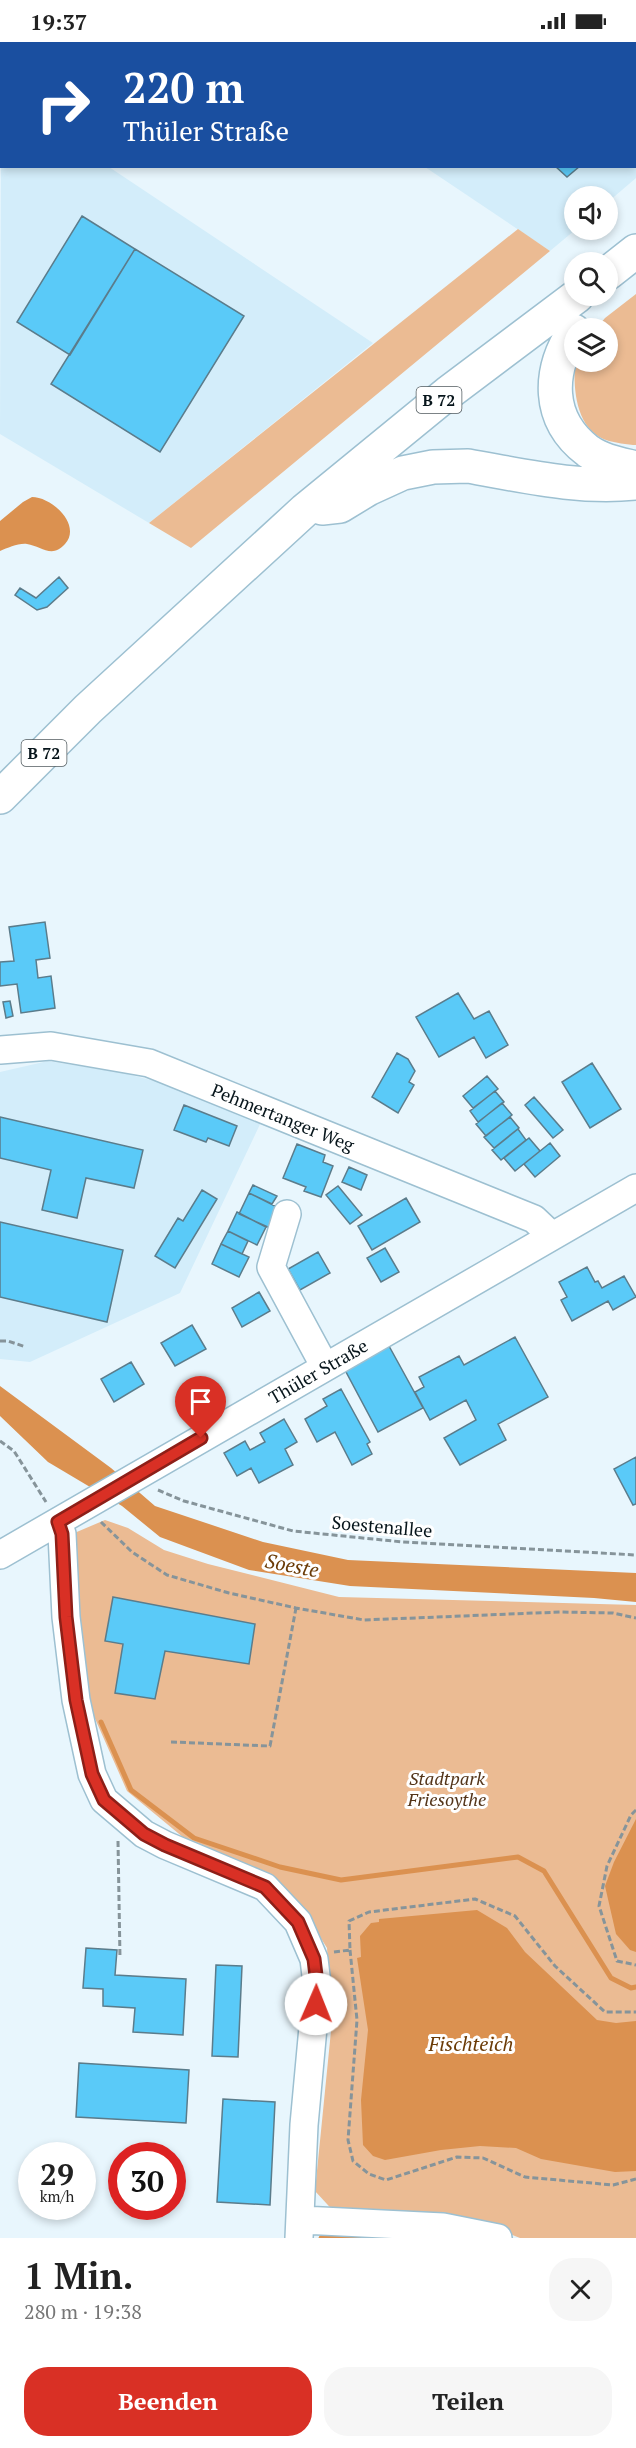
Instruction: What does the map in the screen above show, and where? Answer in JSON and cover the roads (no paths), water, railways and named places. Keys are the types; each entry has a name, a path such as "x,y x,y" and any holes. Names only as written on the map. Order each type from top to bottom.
{"highway":[{"path":"618,265 636,251"},
{"name":"B 72","path":"0,797 88,710 305,510 448,393 564,306"},
{"path":"564,351 557,364 555,394 562,420 588,452 609,462 636,468"},
{"path":"305,510 340,506 368,489 403,473 452,465 579,485 608,486 636,483"}],"street":[{"name":"Pehmertanger Weg","path":"0,1050 51,1046 149,1063 534,1219 552,1236"},
{"name":"Thüler Straße","path":"0,1555 58,1522 93,1508 134,1477 636,1188"},
{"path":"287,1214 271,1267 325,1367"},
{"path":"58,1522 62,1534 66,1617 81,1729 92,1774 104,1800 144,1834 265,1887 298,1922 314,1959 317,1984 304,2124 300,2229 443,2227 498,2238"}],"water":[{"path":"32,497 48,502 62,513 70,529 65,544 56,551 24,544 0,551 0,521"},
{"name":"Soeste","path":"0,1386 111,1468 155,1506 263,1542 348,1560 636,1573 636,1602 350,1586 249,1570 160,1537 122,1506 48,1462 0,1416"},
{"path":"636,1819 636,1952 630,1950 616,1934 605,1886 614,1862"},
{"name":"Fischteich","path":"477,1910 507,1928 525,1952 597,2020 616,2023 636,2021 636,2171 615,2172 541,2159 516,2148 480,2146 385,2160 373,2156 363,2145 361,2100 368,2030 357,1958 361,1957 360,1936 371,1923 379,1922 379,1919"}],"waterway":[{"path":"101,1722 131,1790 194,1838 280,1867 341,1880 518,1857 544,1871 611,1978 631,1988 636,1987"},
{"path":"321,2238 373,2237"}],"park label":[{"name":"Stadtpark Friesoythe","path":"447,1788"}]}
